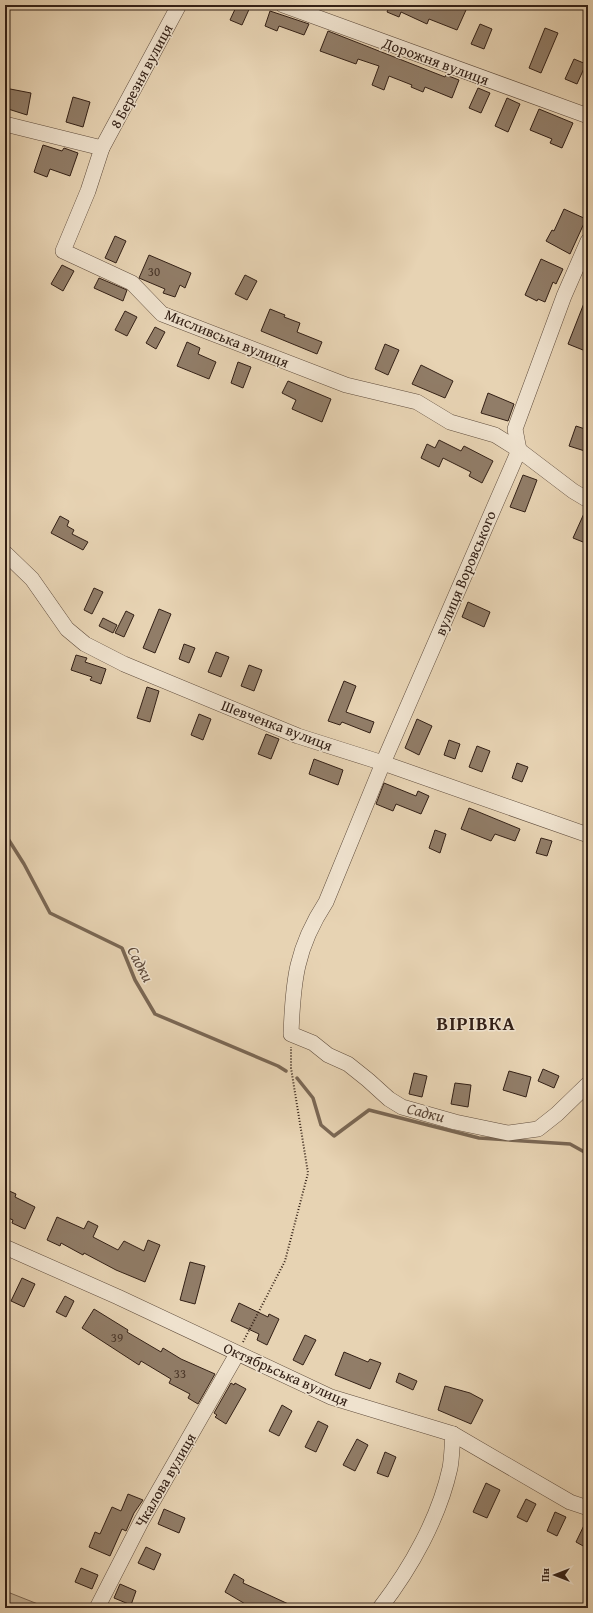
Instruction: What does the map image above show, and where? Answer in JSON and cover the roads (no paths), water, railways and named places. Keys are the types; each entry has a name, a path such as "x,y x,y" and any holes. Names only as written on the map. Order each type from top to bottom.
{"street":[{"name":"8 Березня вулиця","path":"102,148 179,5"},
{"name":"Дорожня вулиця","path":"283,5 588,116"},
{"path":"5,124 102,148"},
{"name":"Мисливська вулиця","path":"102,148 88,191 62,251 132,283 162,314 346,385 417,402 450,422 495,435 519,450 573,491 588,500"},
{"path":"519,450 515,429 564,296 588,242"},
{"path":"495,435 515,429"},
{"name":"вулиця Воровського","path":"519,450 383,763 326,902 312,923 302,948 293,990 291,1034 313,1044 328,1055 348,1064 388,1099 402,1107 455,1122 508,1133 538,1129 557,1114 588,1084"},
{"name":"Шевченка вулиця","path":"5,553 32,579 67,629 85,644 124,664 298,736 383,763 588,835"},
{"name":"Октябрьська вулиця","path":"5,1247 118,1297 331,1397 454,1434 570,1502 588,1508"},
{"name":"Чкалова вулиця","path":"97,1608 142,1520 237,1354"},
{"path":"380,1608 390,1595 418,1550 438,1508 450,1468 454,1434"}],"waterway":[{"name":"Садки","path":"5,834 24,864 50,913 122,948 135,980 155,1014 278,1066 286,1071"},
{"name":"Садки","path":"297,1078 313,1098 321,1125 334,1136 369,1110 479,1138 570,1144 588,1154"}],"district":[{"name":"ВІРІВКА","path":"476,1023"}]}
